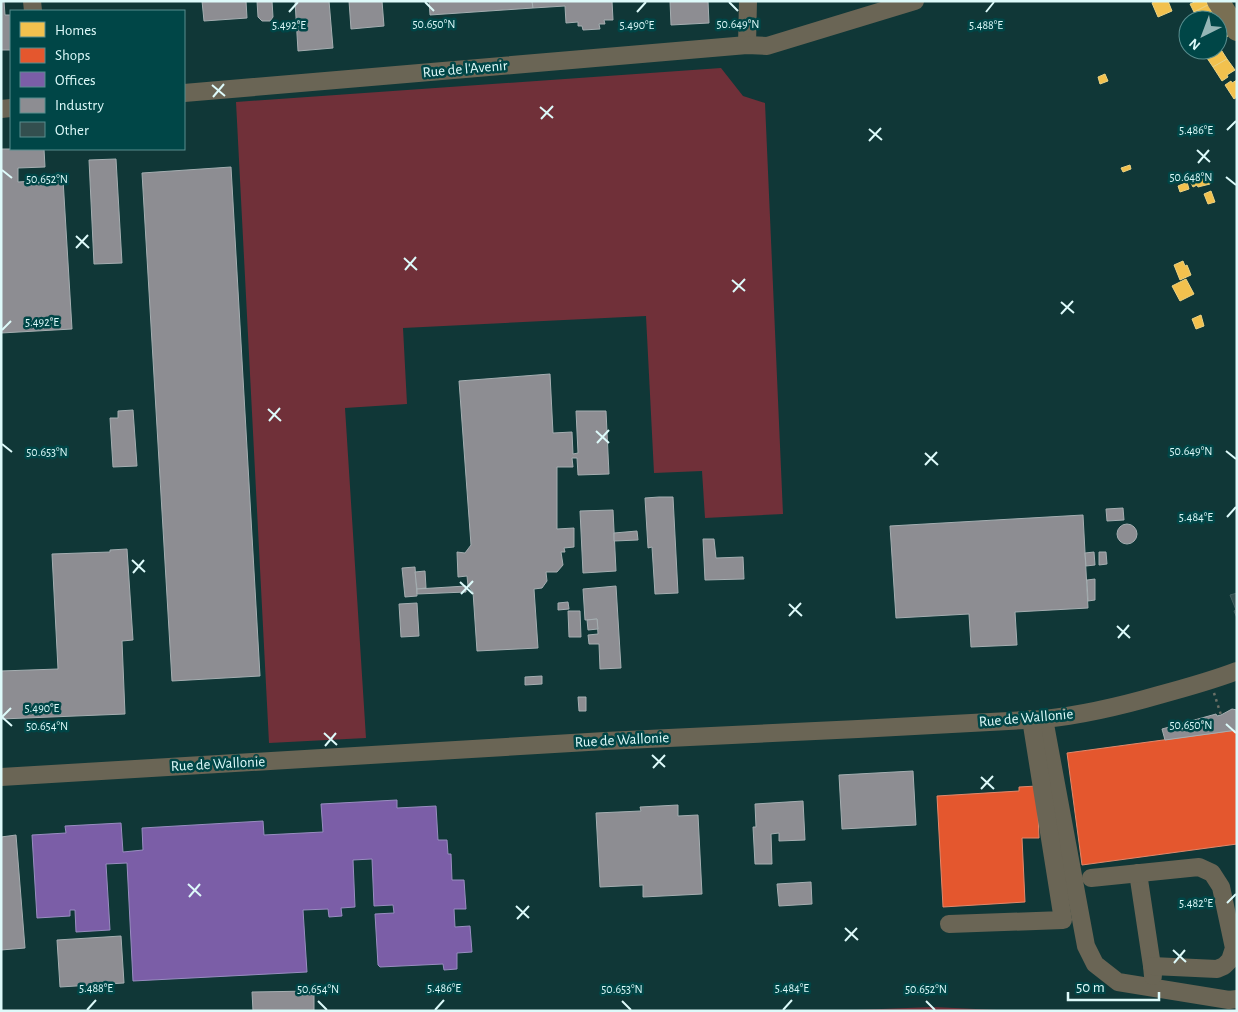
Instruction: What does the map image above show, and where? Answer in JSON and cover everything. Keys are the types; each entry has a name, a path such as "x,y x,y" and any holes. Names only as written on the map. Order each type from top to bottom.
{"main road":[{"path":"1218,1 1237,30"}],"street":[{"path":"747,45 748,1"},
{"name":"Rue de l'Avenir","path":"185,93 747,45 767,46 915,1"},
{"name":"Rue de Wallonie","path":"1,777 605,741 848,730 1065,717 1127,704 1210,681 1237,671"},
{"path":"949,924 1063,920 1038,719"},
{"path":"1038,719 1086,946 1095,964 1118,982 1229,1000 1237,999"},
{"path":"1091,878 1199,867 1212,873 1221,887 1234,948 1230,960 1224,966 1217,969 1152,966"},
{"path":"1138,873 1152,966 1153,987"}],"path":[{"path":"1210,681 1221,715"}],"shaded area":[{"path":"721,68 743,96 765,103 783,514 705,518 702,471 654,473 646,316 403,328 407,404 345,408 366,738 269,743 236,102"},
{"path":"933,1007 1020,1011 830,1011"}],"building: Homes":[{"path":"1155,1 1168,1 1172,11 1158,17 1152,3"},
{"path":"1197,1 1206,1 1208,5 1198,10 1193,10 1190,4"},
{"path":"1208,5 1211,10 1198,10"},
{"path":"1208,60 1225,60 1213,67"},
{"path":"1228,60 1235,70 1222,81 1213,67"},
{"path":"1105,74 1108,81 1100,84 1098,77"},
{"path":"1237,80 1237,97 1234,99 1225,85"},
{"path":"1130,165 1131,169 1123,172 1121,168"},
{"path":"1208,177 1210,184 1193,187 1191,183"},
{"path":"1187,182 1189,189 1180,192 1178,186"},
{"path":"1211,191 1215,202 1208,204 1204,194"},
{"path":"1183,261 1191,275 1180,280 1174,265"},
{"path":"1186,279 1194,294 1180,301 1172,286"},
{"path":"1201,315 1204,326 1196,329 1192,319"}],"building: Shops":[{"path":"1237,730 1237,844 1082,865 1067,753"},
{"path":"1037,786 1039,838 1022,838 1025,902 943,907 937,796 1019,791 1019,787"}],"building: Offices":[{"path":"397,800 397,808 436,806 438,840 447,840 448,854 451,854 452,880 464,880 466,909 454,909 455,927 470,926 472,952 457,953 457,969 444,970 443,964 380,967 378,965 375,914 394,913 393,905 374,906 372,859 353,860 355,907 341,908 342,916 329,917 328,909 303,910 307,972 133,981 127,863 106,864 110,930 76,932 75,910 70,910 70,916 37,918 32,835 66,833 65,826 121,823 123,852 143,850 142,828 263,821 264,835 323,832 321,804"}],"building: Industry":[{"path":"1,1 4,1 5,15 10,15 10,50 1,50"},
{"path":"202,1 246,1 247,18 204,21"},
{"path":"257,1 272,1 273,17 270,21 262,21 258,17"},
{"path":"295,1 329,1 333,48 298,51"},
{"path":"349,1 382,1 384,26 351,29"},
{"path":"429,1 532,1 533,8 430,15"},
{"path":"532,1 612,1 613,20 604,20 605,24 599,24 600,29 583,30 582,26 578,26 578,22 566,23 565,6 533,8"},
{"path":"670,1 708,1 709,23 671,25"},
{"path":"1,149 44,150 45,167 18,168 18,182 63,179 72,329 1,333"},
{"path":"116,159 122,263 94,264 89,160"},
{"path":"231,167 260,676 172,681 142,173"},
{"path":"550,374 553,433 572,432 573,454 578,453 576,411 606,411 609,474 578,475 577,458 572,458 573,467 557,467 557,529 574,528 574,547 564,548 565,552 561,552 563,565 557,572 546,572 547,581 542,588 534,589 538,648 477,651 473,592 468,586 467,576 458,577 457,552 465,553 471,545 459,381"},
{"path":"133,410 137,466 113,467 110,418 118,418 118,411"},
{"path":"673,497 678,593 655,594 652,547 648,548 645,498"},
{"path":"1123,508 1124,520 1107,521 1106,509"},
{"path":"613,510 616,571 583,573 580,511"},
{"path":"1083,515 1088,608 1015,612 1017,645 971,647 969,614 896,618 890,526"},
{"path":"1127,524 1134,527 1137,534 1134,541 1127,544 1120,541 1117,534 1120,527"},
{"path":"637,531 638,540 614,541 614,533"},
{"path":"703,539 714,539 716,558 743,557 744,579 705,580"},
{"path":"127,549 133,640 122,641 125,714 1,719 1,671 58,669 52,554 110,552 110,550"},
{"path":"1094,552 1095,565 1086,566 1085,553"},
{"path":"1099,552 1106,552 1107,564 1099,565"},
{"path":"415,567 417,596 405,597 402,568"},
{"path":"425,571 426,588 417,589 415,572"},
{"path":"1095,579 1095,600 1088,601 1087,580"},
{"path":"466,586 466,592 417,594 417,589"},
{"path":"616,586 621,668 600,669 599,644 589,644 588,635 598,634 597,619 585,620 583,589"},
{"path":"568,602 569,609 558,610 558,603"},
{"path":"417,603 419,636 401,637 399,604"},
{"path":"568,611 580,611 581,637 569,637"},
{"path":"597,619 598,629 588,630 587,620"},
{"path":"542,676 542,684 525,685 525,677"},
{"path":"578,697 586,697 586,711 579,711"},
{"path":"1232,709 1237,710 1237,730 1165,740 1162,729 1216,714 1217,716 1221,715"},
{"path":"913,771 916,825 842,829 839,775"},
{"path":"803,801 805,840 779,841 779,833 771,834 772,864 755,864 753,827 756,827 755,804"},
{"path":"678,805 678,816 698,815 702,894 643,897 643,885 600,887 596,813 641,811 640,807"},
{"path":"16,835 25,948 1,950 1,837"},
{"path":"811,882 812,904 779,906 777,884"},
{"path":"121,936 124,983 60,987 57,940"},
{"path":"314,991 314,1011 253,1011 252,992"}],"building: Other":[{"path":"1237,593 1237,618 1230,595"}]}
